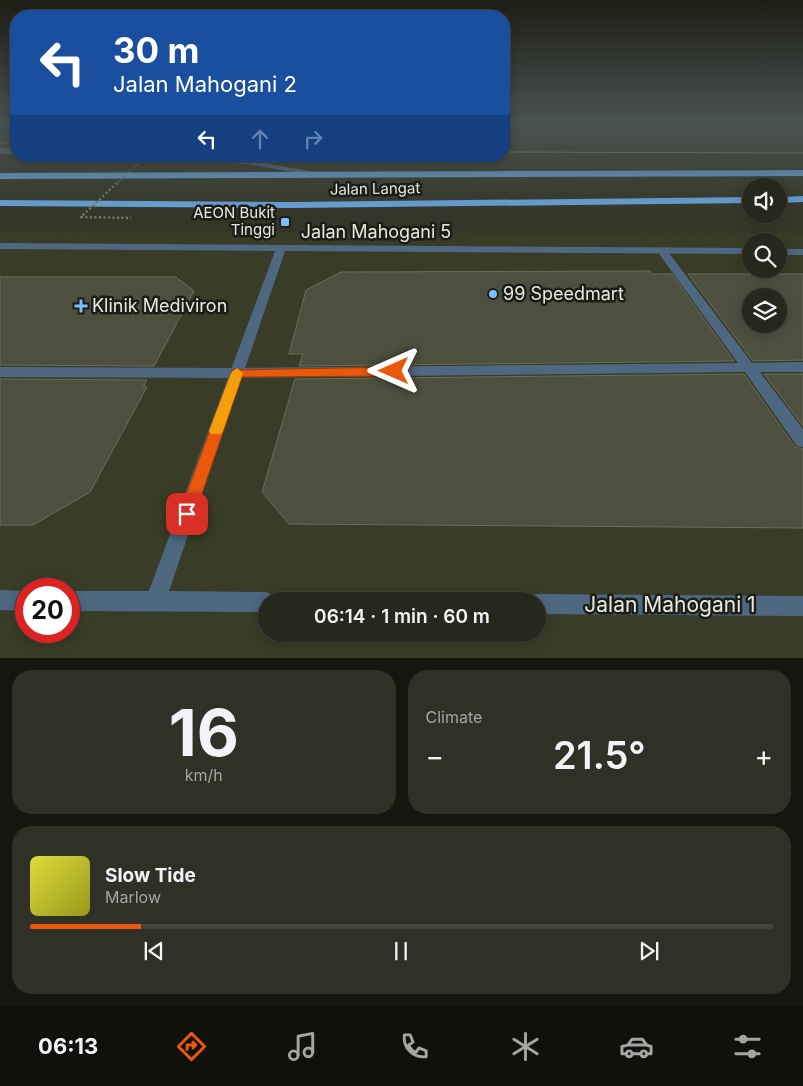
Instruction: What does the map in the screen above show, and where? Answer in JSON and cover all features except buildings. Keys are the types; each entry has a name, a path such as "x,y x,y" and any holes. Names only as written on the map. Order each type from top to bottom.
{"highway":[{"name":"Jalan Langat","path":"0,176 803,174"},
{"path":"787,200 803,199"},
{"name":"Jalan Langat","path":"0,203 291,205 742,200"}],"street":[{"path":"247,162 315,174"},
{"name":"Jalan Mahogani 5","path":"0,246 742,251"},
{"path":"156,602 281,248"},
{"path":"662,251 803,441"},
{"path":"787,252 803,252"},
{"path":"0,372 237,373 803,367"},
{"path":"0,600 15,601"},
{"path":"80,601 258,602"},
{"name":"Jalan Mahogani 1","path":"546,604 803,606"}],"path":[{"path":"132,218 82,216 141,162"}],"shaded area":[{"path":"510,153 803,153 510,156"},
{"path":"0,232 803,233 803,658 0,658"}],"tram line":[{"path":"0,153 10,153"},
{"path":"715,153 803,153"}],"slow traffic":[{"path":"216,431 237,373"}],"place":[{"name":"AEON Bukit Tinggi","path":"285,222"},
{"name":"99 Speedmart","path":"493,294"},
{"name":"Klinik Mediviron","path":"81,306"}],"route":[{"path":"187,514 237,373 394,371"}]}
